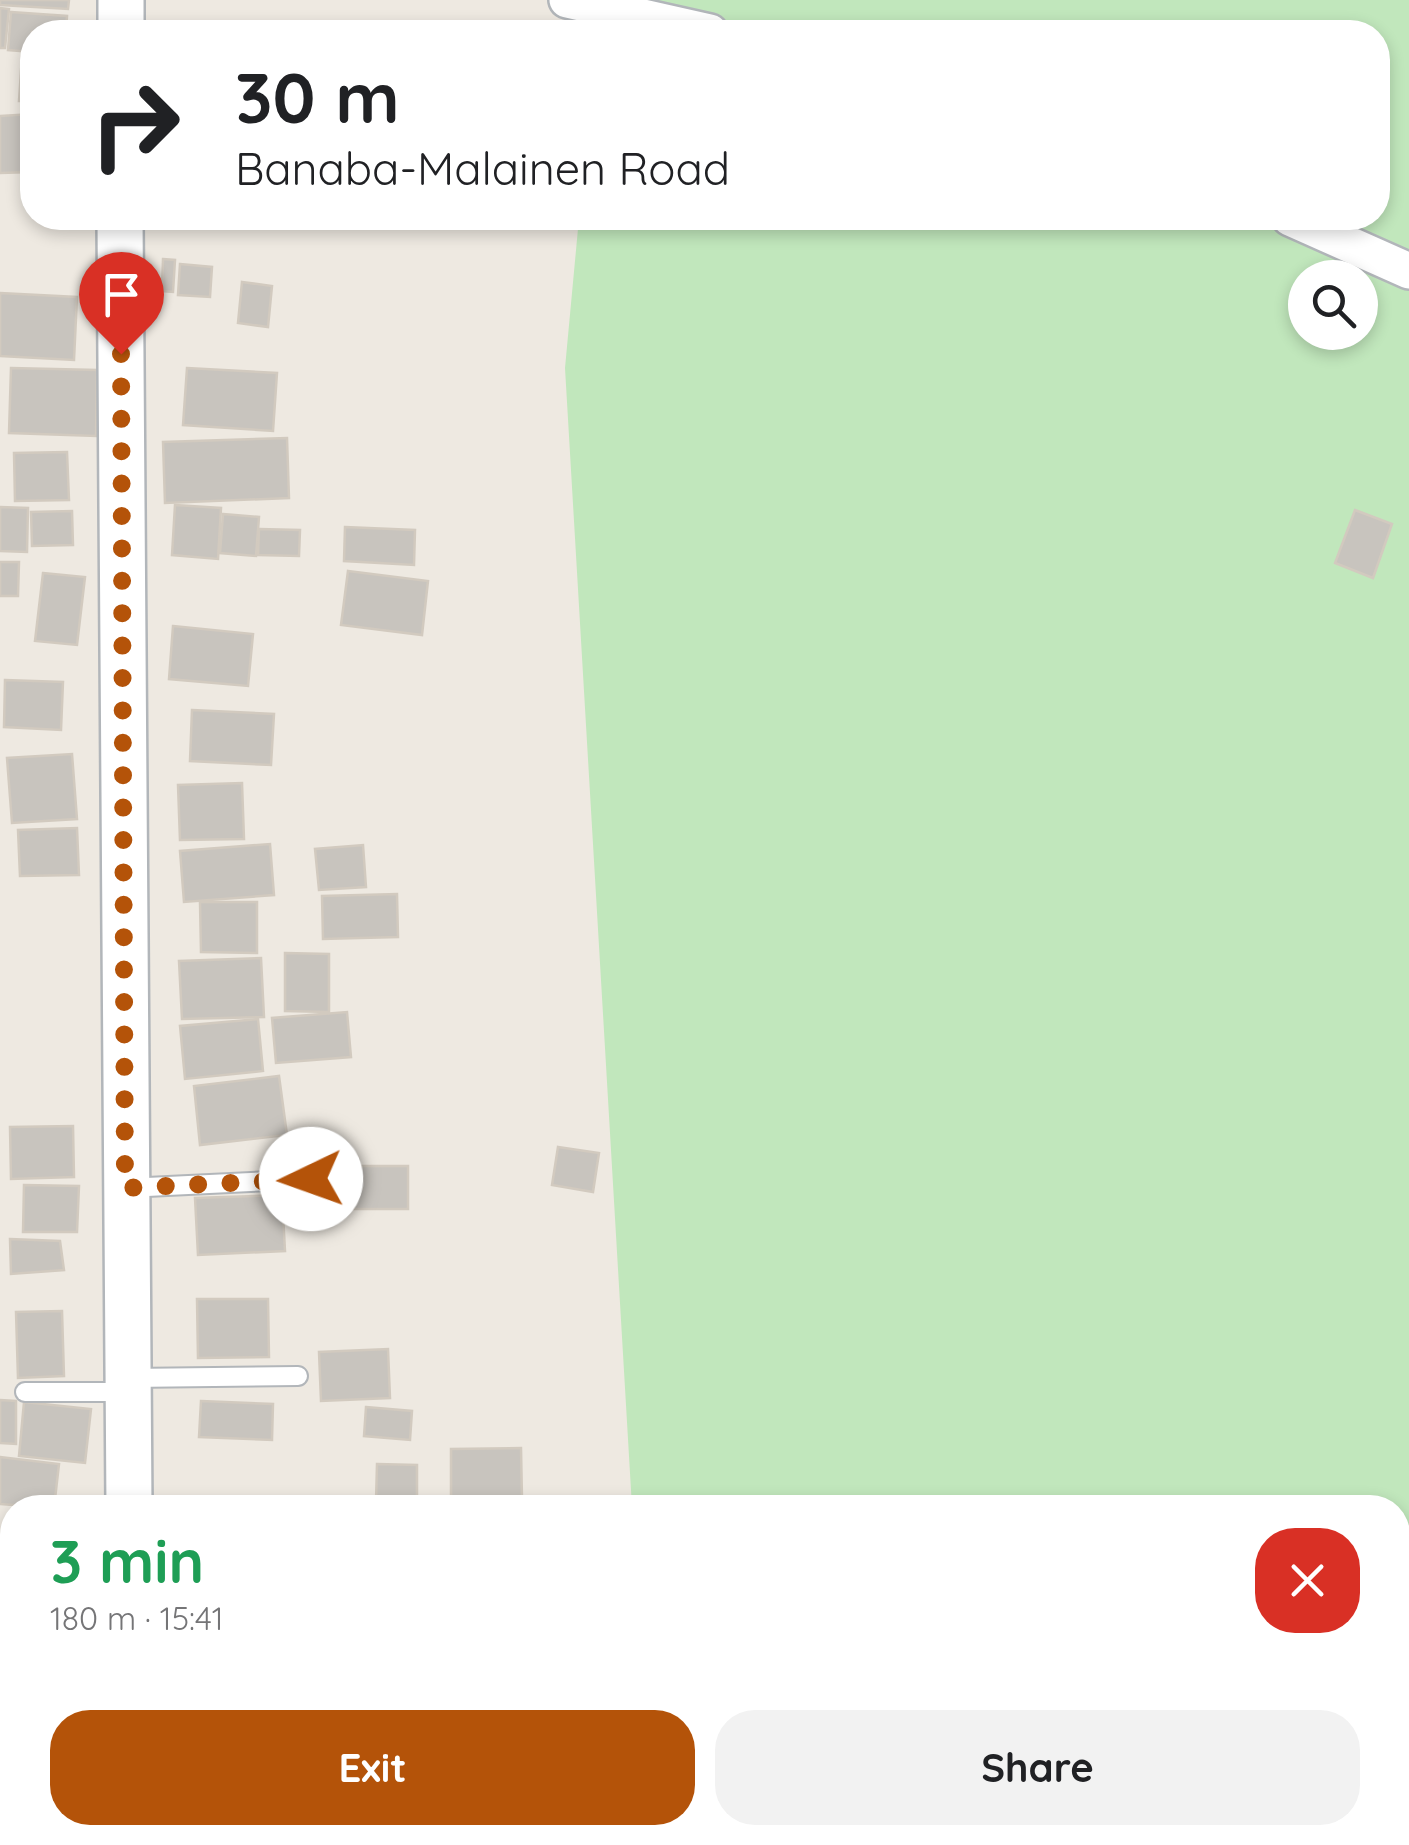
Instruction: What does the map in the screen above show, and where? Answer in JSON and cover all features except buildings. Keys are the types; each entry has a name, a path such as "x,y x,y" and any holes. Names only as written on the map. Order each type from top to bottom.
{"street":[{"path":"567,0 656,20"},
{"path":"120,230 129,1495"},
{"path":"1317,230 1409,271"}],"lane":[{"path":"125,1188 311,1179"},
{"path":"25,1392 298,1376"}],"green space":[{"path":"599,0 1409,0 1409,1495 631,1495 565,368 578,230 1390,230 1390,20 597,20"}],"route":[{"path":"121,354 125,1188 311,1179"}]}
